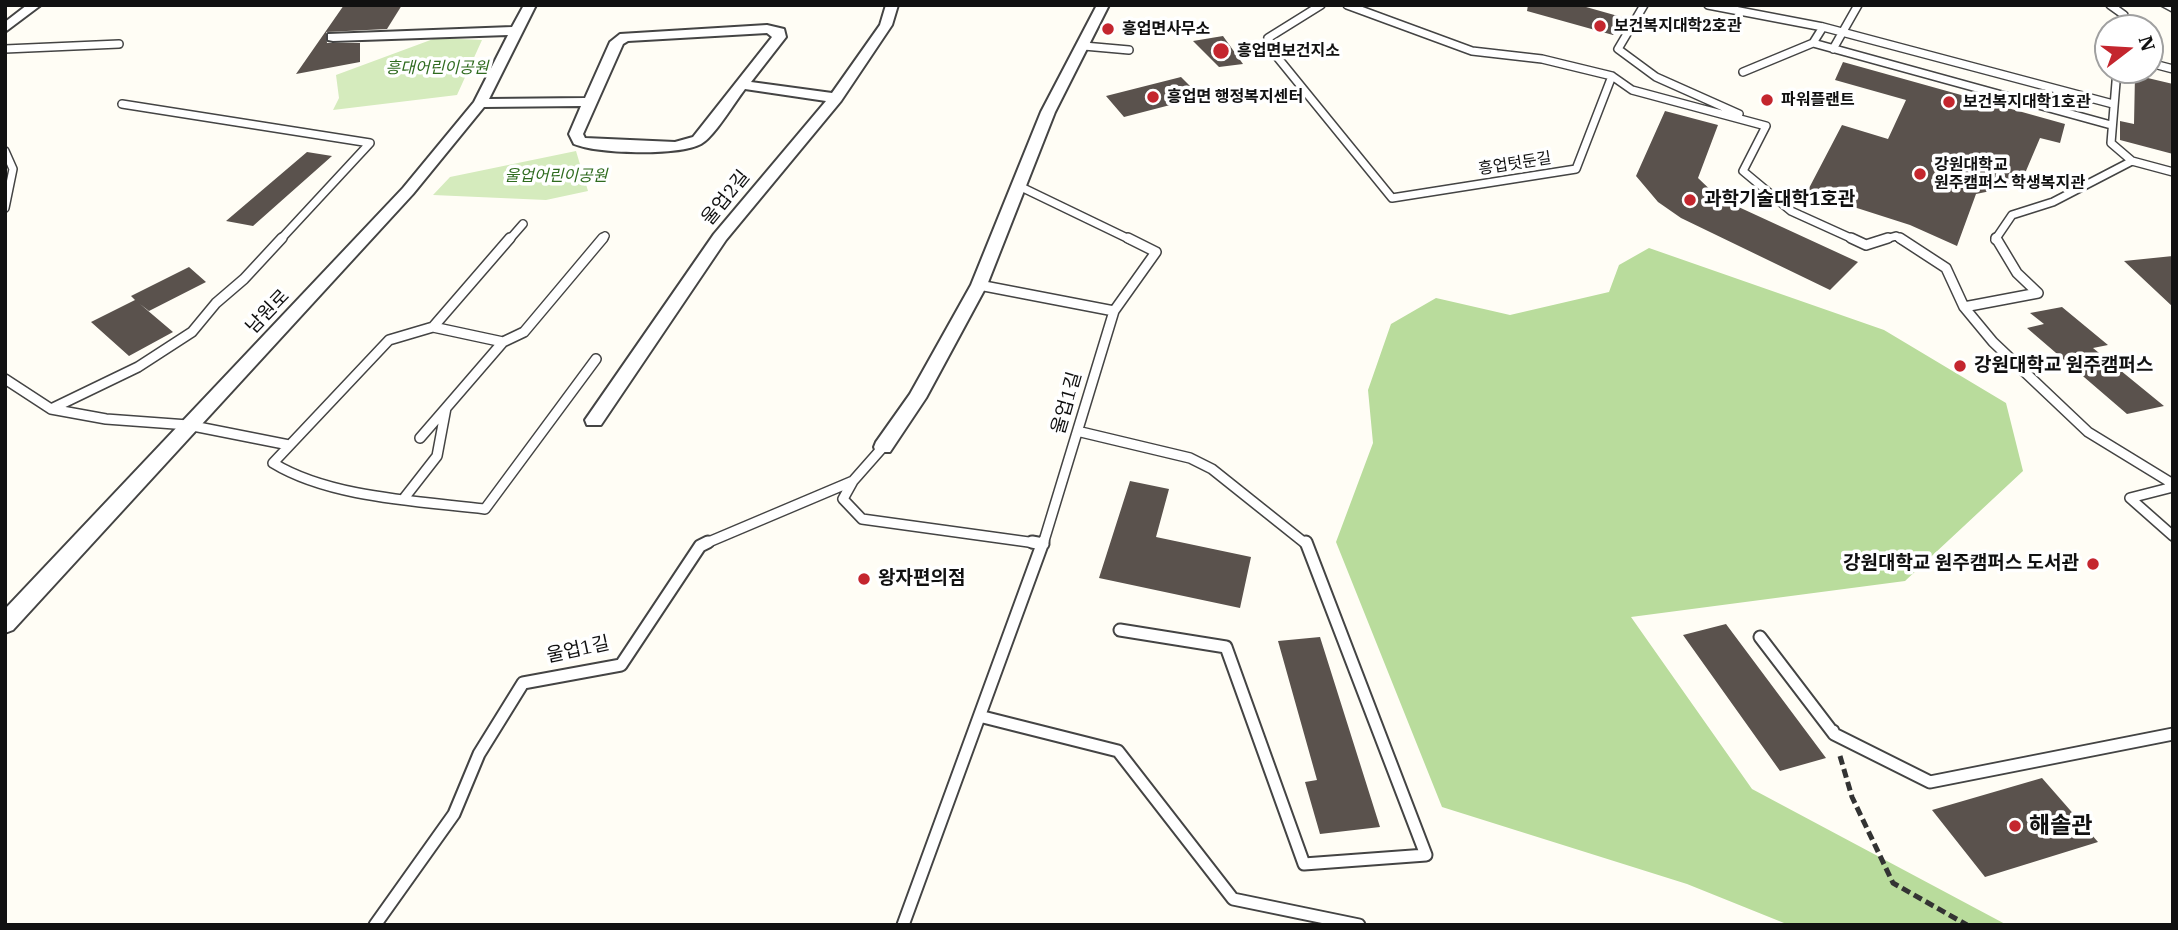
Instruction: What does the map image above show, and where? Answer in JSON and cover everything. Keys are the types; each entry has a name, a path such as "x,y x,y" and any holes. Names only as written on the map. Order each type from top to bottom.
{"street":[{"path":"5,28 35,5"},
{"name":"남원로","path":"5,624 408,191 480,103 530,5"},
{"name":"울업2길","path":"594,420 720,237 836,98 886,25 892,5"},
{"name":"울업1길","path":"883,447 917,398 979,285 1048,112 1103,5"},
{"path":"2167,5 2173,8"},
{"path":"767,29 779,32 779,37 745,85 698,140 675,146 589,145 579,141 576,134 617,42 625,37 767,29"},
{"path":"333,37 516,31"},
{"path":"745,85 836,98"},
{"path":"480,103 591,102"}],"lane":[{"name":"흥업텃둔길","path":"1321,5 1268,37 1278,58 1392,198 1576,169 1612,76"},
{"path":"1347,5 1472,51 1542,59 1612,76 1632,90 1766,126"},
{"path":"1644,5 1619,49 1656,77 1766,126"},
{"path":"1708,5 1824,27 2113,104"},
{"path":"1833,49 1858,5"},
{"path":"1743,72 1813,43 1824,27"},
{"path":"1813,43 2111,125"},
{"path":"5,49 120,44"},
{"path":"1084,46 1129,50"},
{"path":"2115,84 2111,143 2132,161 2173,172"},
{"path":"51,409 138,367 192,332 370,143 122,104"},
{"path":"1766,126 1743,171 1791,211 1866,244 1896,236 1946,268 1964,307 1993,342 2088,432 2173,485"},
{"path":"5,151 13,169 5,208"},
{"path":"1964,307 2038,293 2017,273 1995,240 2012,215 2053,202 2132,161"},
{"name":"울업1길","path":"903,925 983,717 1043,544 1081,432 1114,312 1156,252 1019,186"},
{"path":"433,327 523,225"},
{"path":"420,438 503,342 524,332 606,236"},
{"path":"979,285 1114,312"},
{"path":"503,342 433,327 389,340 273,463 281,471 327,484 485,509 596,359"},
{"path":"5,379 51,409 106,419 188,425 289,445"},
{"path":"405,497 437,456 446,408"},
{"path":"1081,432 1190,458 1212,469 1305,541 1426,855 1304,864 1226,647 1120,630"},
{"name":"울업1길","path":"375,925 454,814 479,754 523,683 621,665 700,546 853,481 883,447"},
{"path":"853,481 843,499 862,519 1043,544"},
{"path":"2173,485 2130,498 2173,536"},
{"path":"1760,637 1834,733 1930,782 2173,734"},
{"path":"983,717 1118,751 1233,899 1359,925"}],"path":[{"path":"1834,733 1852,797 1893,883 1967,925"}],"green space":[{"name":"흥대어린이공원","path":"436,38 482,40 457,95 333,110 339,98 336,75"},
{"name":"울업어린이공원","path":"576,151 588,191 546,200 433,195 450,177"},
{"path":"1649,248 1884,330 2006,403 2023,471 1905,581 1631,617 1752,789 2007,925 1789,925 1687,884 1442,807 1336,542 1373,443 1368,390 1391,324 1436,298 1510,315 1609,292 1619,265"}],"building":[{"path":"344,5 402,5 387,29 326,32 327,43 360,43 360,62 296,74"},
{"name":"보건복지대학2호관","path":"1528,5 1579,5 1625,18 1613,35 1527,11"},
{"name":"흥업면보건지소","path":"1223,36 1243,64 1219,67 1193,41"},
{"name":"강원대학교 원주캠퍼스 학생복지관","path":"1843,62 2065,124 2060,143 2040,138 2020,185 1976,194 1957,246 1910,225 1807,192 1842,125 1888,139 1906,100 1835,80"},
{"name":"흥업면 행정복지센터","path":"1181,77 1201,97 1124,117 1106,96"},
{"path":"2164,82 2173,84 2173,154 2120,140 2120,121 2134,124 2135,84 2164,84"},
{"name":"과학기술대학1호관","path":"1665,111 1718,125 1698,178 1719,198 1858,262 1830,290 1681,218 1658,202 1636,176"},
{"path":"307,152 332,156 253,226 226,221"},
{"path":"2173,256 2173,307 2124,261"},
{"path":"189,267 206,282 149,311 140,304 173,332 129,356 91,322 135,300 131,296"},
{"path":"2062,307 2108,345 2093,348 2164,406 2127,414 2027,328 2044,324 2030,313"},
{"path":"1130,481 1169,489 1156,537 1251,557 1240,608 1099,578"},
{"path":"1726,624 1826,758 1780,771 1683,635"},
{"path":"1320,637 1380,827 1320,834 1305,782 1317,780 1278,641"},
{"name":"해솔관","path":"2042,778 2098,842 1985,877 1932,810"}],"place":[{"name":"보건복지대학2호관","path":"1600,26"},
{"name":"흥업면사무소","path":"1108,29"},
{"name":"흥업면보건지소","path":"1221,51"},
{"name":"흥업면 행정복지센터","path":"1153,97"},
{"name":"파워플랜트","path":"1767,100"},
{"name":"보건복지대학1호관","path":"1949,102"},
{"name":"강원대학교 원주캠퍼스 학생복지관","path":"1920,174"},
{"name":"과학기술대학1호관","path":"1690,200"},
{"name":"강원대학교 원주캠퍼스","path":"1960,366"},
{"name":"강원대학교 원주캠퍼스 도서관","path":"2093,564"},
{"name":"왕자편의점","path":"864,579"},
{"name":"해솔관","path":"2015,826"}]}
